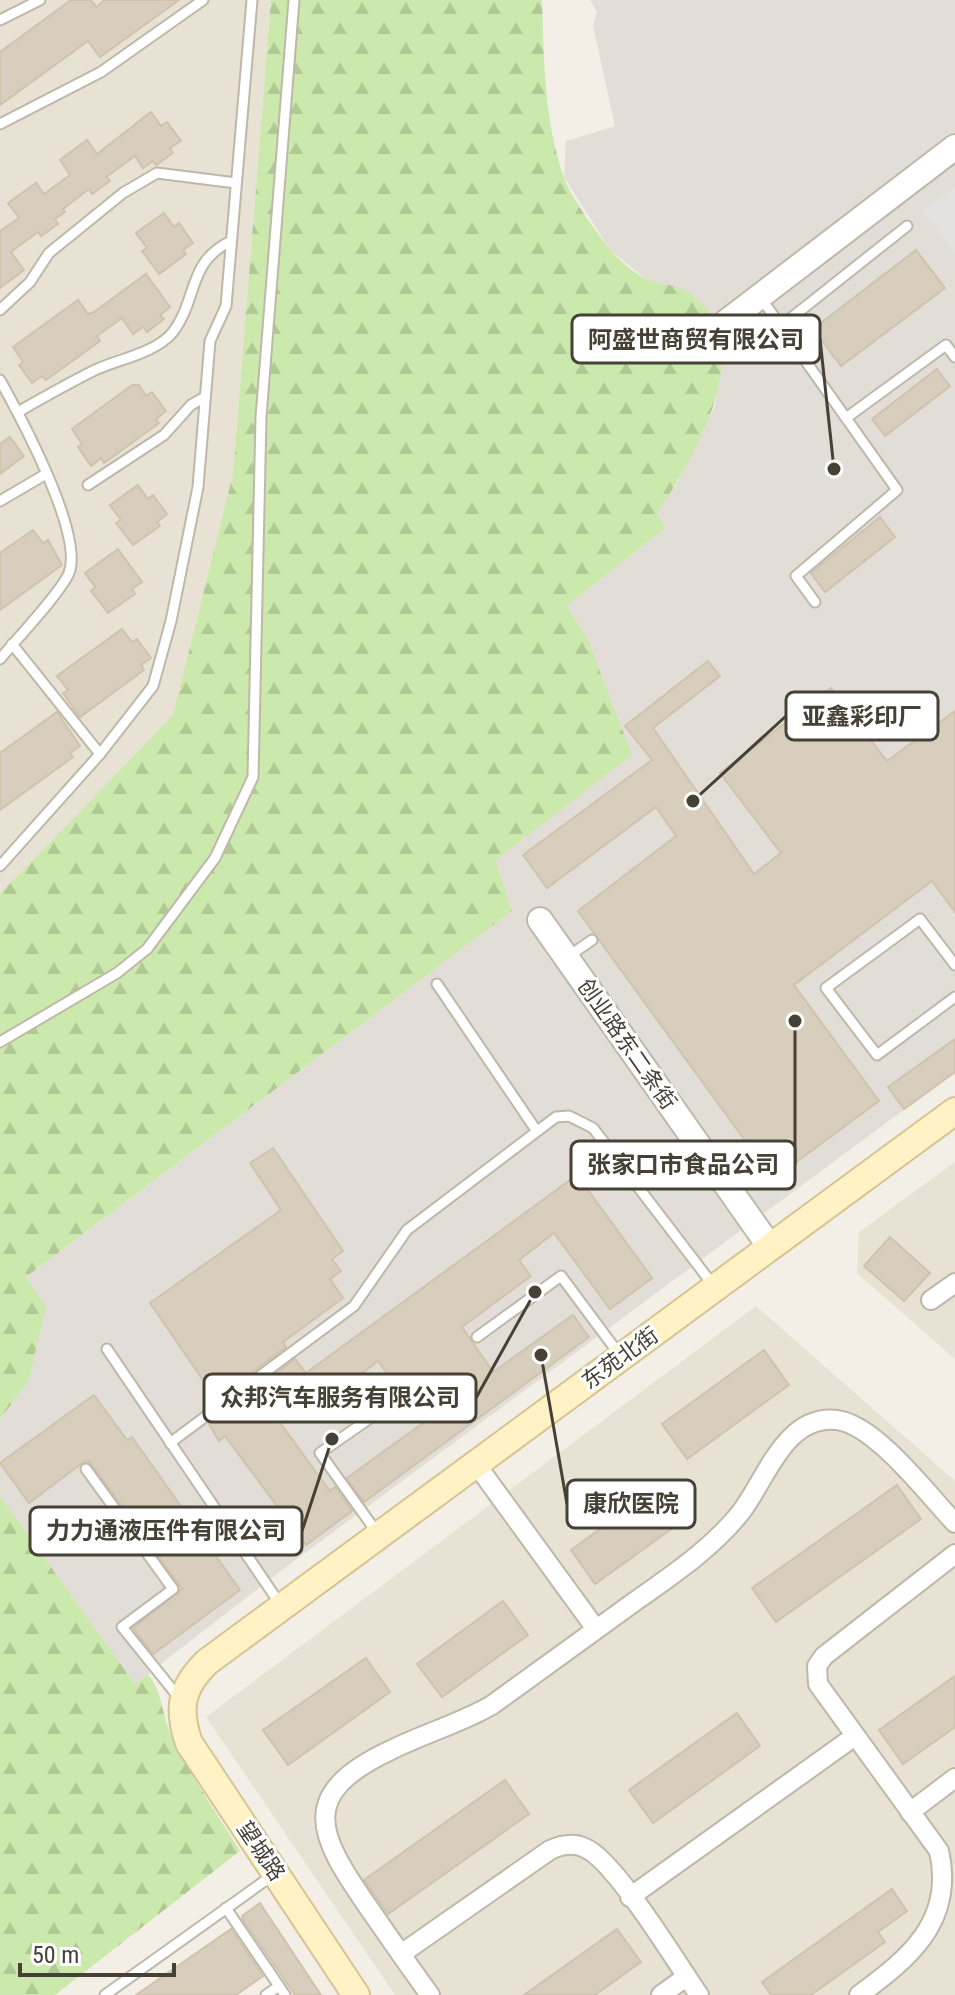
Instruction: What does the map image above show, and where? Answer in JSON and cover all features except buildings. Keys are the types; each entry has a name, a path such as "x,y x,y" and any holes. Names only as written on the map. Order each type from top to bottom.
{"main road":[{"name":"东苑北街","path":"183,1701 189,1679 207,1662 955,1111"},
{"name":"望城路","path":"183,1701 182,1722 189,1743 356,1995"}],"street":[{"path":"725,323 955,147"},
{"name":"创业路东二条街","path":"540,920 770,1247"},
{"path":"931,1300 955,1283"},
{"path":"430,1995 328,1845 326,1807 338,1785 390,1750 459,1725 492,1705 716,1539 743,1510 780,1451 797,1433 818,1421 838,1420 868,1435 955,1523"},
{"path":"476,1464 596,1629"},
{"path":"859,1995 921,1947 940,1922 949,1900 947,1867 818,1684 817,1666 824,1656 955,1554"},
{"path":"630,1897 855,1736"},
{"path":"910,1812 955,1778"},
{"path":"401,1954 563,1844 590,1849 630,1897 699,1995"},
{"path":"661,1995 686,1977"}],"lane":[{"path":"0,20 40,0"},
{"path":"0,124 101,72 203,0"},
{"path":"0,866 100,754 153,686 171,621 198,487 210,341 226,306 252,0"},
{"path":"0,1042 117,973 147,949 215,858 253,777 261,417 294,0"},
{"path":"0,310 30,282 49,253 123,193 157,173 236,183"},
{"path":"781,326 907,226"},
{"path":"18,412 92,372 150,349 172,333 186,307 193,279 214,249 231,241"},
{"path":"760,296 897,490 796,576 815,602"},
{"path":"846,418 946,345 955,357"},
{"path":"0,380 33,436 70,548 69,573 0,659"},
{"path":"88,485 164,435 191,405 205,397"},
{"path":"0,501 46,474"},
{"path":"12,644 100,754"},
{"path":"955,965 920,919 826,988 877,1055 955,997"},
{"path":"567,958 592,940"},
{"path":"437,984 536,1130"},
{"path":"170,1443 354,1306 407,1230 556,1117 569,1116 593,1128 715,1287"},
{"path":"477,1337 561,1276 621,1357"},
{"path":"107,1349 281,1607"},
{"path":"379,1535 320,1453 396,1400"},
{"path":"86,1469 173,1589 122,1627 167,1687 183,1701"},
{"path":"105,1995 275,1873"},
{"path":"226,1908 285,1995"},
{"path":"266,1995 279,1986"}],"shaded area":[{"path":"0,0 271,0 233,474 173,715 0,894"},
{"path":"590,0 955,0 955,1072 282,1570 135,1684 0,1496 0,1419 28,1382 26,1277 512,911 496,860 513,846 588,640 567,606 665,528 656,513 678,482 715,406 722,357 711,317 686,291 647,280 610,250 564,177 566,141 615,126 593,26 597,12"},
{"path":"955,187 955,254 923,210"},
{"path":"955,1162 955,1359 857,1273 859,1232"},
{"path":"756,1306 955,1481 955,1995 395,1995 206,1717"}],"green space":[{"path":"271,0 542,0 549,110 563,175 589,221 622,262 646,279 686,291 709,312 720,338 721,368 715,400 688,463 657,513 665,528 567,606 588,640 632,755 496,860 512,911 26,1277 46,1307 28,1382 0,1419 0,894 173,715 233,474"},
{"path":"0,1496 135,1684 148,1674 157,1689 168,1729 179,1752 240,1851 55,1995 0,1995"}],"place":[{"name":"阿盛世商贸有限公司","path":"834,469"},
{"name":"亚鑫彩印厂","path":"693,801"},
{"name":"张家口市食品公司","path":"795,1021"},
{"name":"众邦汽车服务有限公司","path":"535,1292"},
{"name":"康欣医院","path":"541,1355"},
{"name":"力力通液压件有限公司","path":"332,1439"}]}
